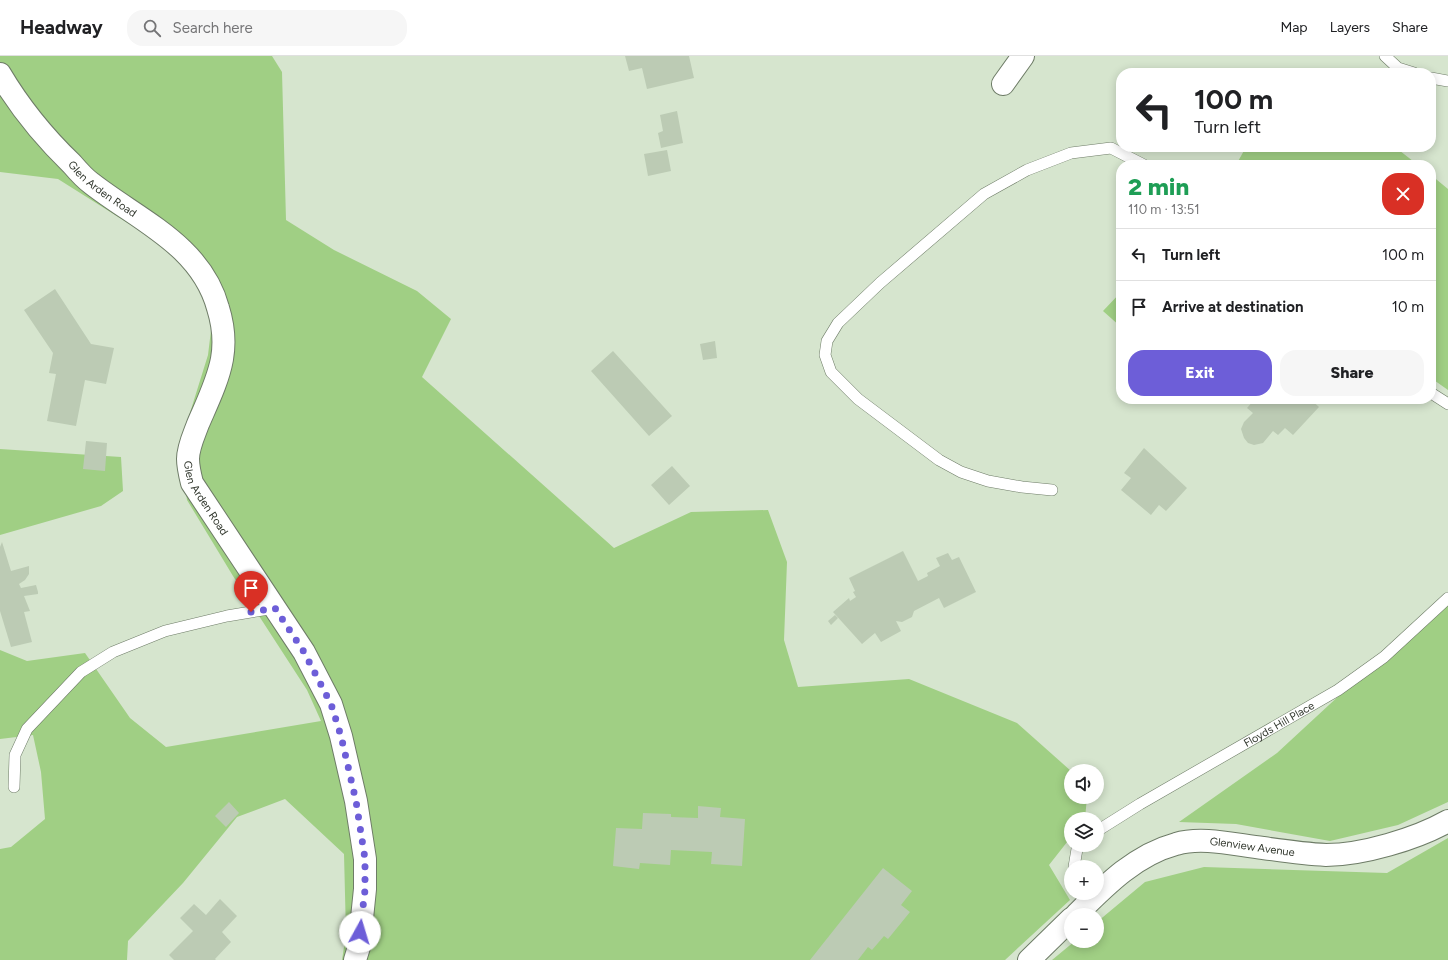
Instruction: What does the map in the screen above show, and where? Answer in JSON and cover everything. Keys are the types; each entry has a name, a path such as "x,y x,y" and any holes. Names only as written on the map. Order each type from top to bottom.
{"street":[{"path":"1003,84 1023,56"},
{"name":"Glen Arden Road","path":"0,74 8,88 54,147 90,183 176,243 198,265 212,291 218,307 222,327 222,360 191,441 188,458 189,472 192,483 304,652 331,704 341,736 356,801 365,859 365,890 359,947 355,960"},
{"name":"Glenview Avenue","path":"1104,886 1150,853 1176,843 1192,841 1219,842 1301,854 1328,855 1399,842 1448,821"},
{"name":"Glenview Avenue","path":"1082,908 1088,900"},
{"path":"1028,960 1064,926"}],"lane":[{"path":"1385,56 1398,68"},
{"path":"1436,79 1448,81"},
{"path":"1052,490 1022,487 988,481 961,472 939,460 858,398 831,372 824,355 827,341 838,323 880,283 984,194 1028,170 1071,153 1111,148 1116,151"},
{"path":"1119,152 1134,160"},
{"path":"1436,397 1448,404"},
{"name":"Floyds Hill Place","path":"1104,827 1140,804 1338,690 1384,657 1448,598"},
{"path":"14,787 15,755 27,729 81,672 113,652 165,631 227,616 275,608"}],"green space":[{"path":"0,56 272,56 282,72 286,220 334,250 417,291 451,319 422,377 614,548 691,512 768,510 787,562 784,640 798,687 909,679 1017,723 1064,765 1064,804 1086,804 1086,812 1064,812 1064,846 1049,865 1064,890 1064,900 1070,900 1005,960 342,960 346,934 344,854 285,799 237,817 183,883 128,941 127,960 0,960 0,849 11,847 45,819 41,772 33,735 0,739 0,650 27,661 85,653 130,718 166,747 321,721 307,690 233,576 187,500 179,448 208,355 213,314 188,263 150,237 58,179 0,172"},
{"path":"1243,152 1401,152 1412,160 1239,160"},
{"path":"1436,179 1448,189 1448,390 1436,382"},
{"path":"1116,297 1116,323 1103,311"},
{"path":"0,449 121,457 123,491 101,506 0,535"},
{"path":"1448,595 1448,802 1398,825 1330,841 1236,824 1179,822 1277,753"},
{"path":"1448,838 1448,960 1052,960 1067,948 1104,948 1104,916 1145,882 1204,867 1387,873"}],"building":[{"path":"625,56 689,56 694,78 647,89 642,68 629,71"},
{"path":"677,111 683,143 661,148 658,133 663,131 660,115"},
{"path":"667,150 671,171 648,176 644,154"},
{"path":"55,289 91,344 114,348 106,384 85,380 76,426 47,421 56,374 49,373 53,353 24,310"},
{"path":"715,341 717,358 703,360 700,344"},
{"path":"613,351 672,416 649,436 591,371"},
{"path":"1251,404 1316,404 1319,407 1293,435 1285,428 1278,435 1273,431 1263,443 1254,445 1248,443 1244,438 1241,429 1244,422 1253,413 1247,408"},
{"path":"86,441 107,443 105,471 83,469"},
{"path":"1144,448 1187,488 1166,511 1159,505 1151,515 1121,490 1131,478 1124,473"},
{"path":"672,466 690,486 669,505 651,485"},
{"path":"2,542 11,571 29,566 29,574 25,580 19,584 21,588 36,585 38,592 38,594 24,596 30,611 24,612 32,642 11,647 0,611 0,547"},
{"path":"903,551 918,581 928,576 927,573 940,566 936,558 948,553 952,560 959,557 976,592 944,608 939,598 914,611 912,617 902,622 896,621 901,631 881,642 875,633 862,644 833,612 849,598 850,601 856,597 849,578"},
{"path":"835,615 838,618 831,625 828,621"},
{"path":"229,802 239,813 226,827 215,816"},
{"path":"698,806 721,808 720,817 745,819 742,866 711,864 712,852 671,850 670,865 640,863 639,869 613,866 616,828 642,829 643,813 671,814 671,817 698,818"},
{"path":"883,868 912,891 901,905 910,912 888,939 884,936 872,950 868,947 858,960 810,960"},
{"path":"220,899 237,916 222,932 231,942 215,959 216,960 174,960 169,955 193,931 180,918 194,904 206,915"}],"route":[{"path":"251,612 275,608 304,652 331,704 341,736 356,801 365,859 365,890 360,932"}]}
